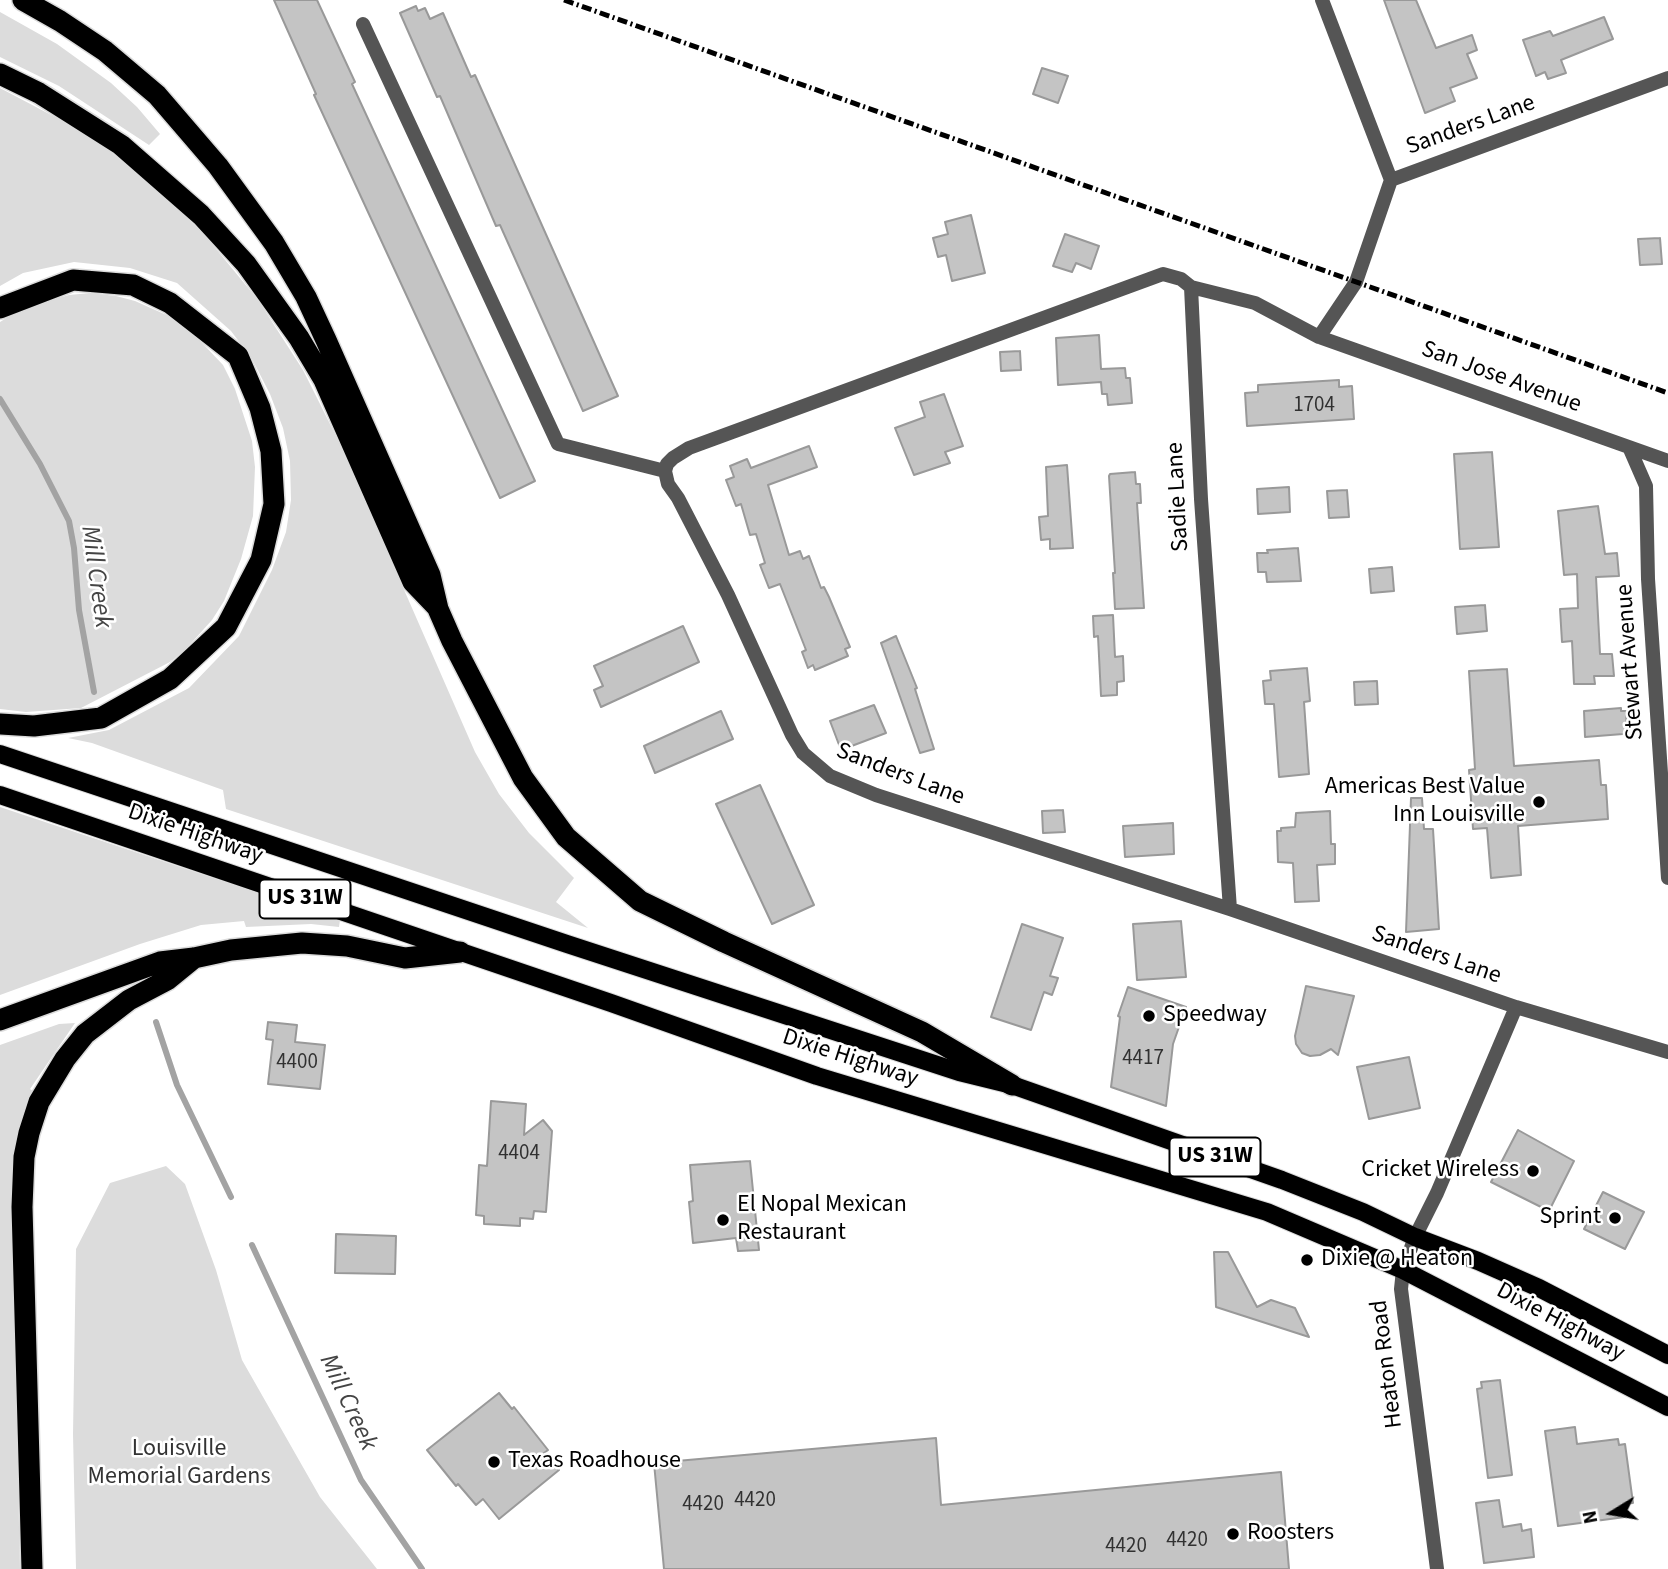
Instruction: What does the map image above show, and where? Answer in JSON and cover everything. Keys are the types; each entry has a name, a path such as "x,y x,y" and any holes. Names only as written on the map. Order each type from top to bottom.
{"highway":[{"path":"23,0 105,51 156,96 218,166 274,243 306,297 332,353 430,575 438,609 452,641 523,778 566,837 640,901 922,1032 1012,1085"},
{"path":"0,74 39,93 121,145 201,215 246,264 299,338 324,380 413,582 438,609"},
{"path":"0,308 73,280 133,285 170,303 238,356 260,408 271,451 274,504 261,560 226,627 170,678 101,718 34,726 0,724"},
{"path":"0,1020 160,962 231,950 302,943 347,946 405,958 460,952"},
{"path":"32,1569 22,1208 24,1157 29,1133 39,1102 65,1059 85,1034 129,1000 167,980 194,958"}],"main road":[{"name":"Dixie Highway","path":"0,754 959,1072 1012,1085 1282,1180 1539,1288 1668,1355"},
{"name":"Dixie Highway","path":"0,795 817,1076 1267,1212 1403,1270 1668,1407"}],"street":[{"path":"1322,0 1391,180"},
{"path":"363,24 558,444 665,471 673,458 690,447 1163,274 1181,279 1191,286 1255,303 1319,337"},
{"name":"Sanders Lane","path":"1319,337 1356,282 1391,180 1668,78"},
{"name":"Sadie Lane","path":"1191,286 1201,499 1230,909"},
{"name":"San Jose Avenue","path":"1319,337 1668,461"},
{"name":"Stewart Avenue","path":"1629,447 1646,486 1648,579 1668,877"},
{"name":"Sanders Lane","path":"665,471 668,485 678,498 728,595 792,735 803,753 817,767 876,795 1230,909 1516,1007 1668,1052"},
{"name":"Heaton Road","path":"1437,1569 1401,1289 1403,1270 1516,1007"}],"green space":[{"path":"0,12 57,44 111,83 137,107 160,134 149,145 59,86 0,57"},
{"path":"0,88 107,149 156,189 203,233 258,300 303,370 342,448 475,752 499,794 529,833 574,878 556,902 588,928 226,809 223,790 92,743 68,738 109,730 189,688 239,636 272,570 286,532 291,500 290,461 283,428 252,359 231,331 177,283 130,268 74,262 23,273 0,286"},
{"path":"90,293 135,301 171,317 190,330 223,365 235,389 252,441 255,467 253,516 241,559 224,601 212,620 185,650 170,662 81,708 26,712 0,709 0,322 23,308 69,295"},
{"path":"0,807 340,920 339,927 311,924 246,927 244,921 201,925 140,944 0,995"},
{"path":"75,1023 30,1089 34,1092 19,1128 13,1160 11,1190 20,1569 0,1569 0,1045 59,1024"},
{"name":"Louisville Memorial Gardens","path":"166,1166 185,1184 216,1270 242,1360 320,1497 377,1569 76,1569 73,1434 76,1249 110,1183"}],"building":[{"path":"274,0 317,0 355,82 352,84 535,481 500,498 314,95 316,94"},
{"path":"1384,0 1416,0 1436,48 1472,35 1477,50 1467,54 1477,78 1450,88 1455,101 1425,113"},
{"path":"416,6 418,11 425,8 430,19 443,13 471,77 475,75 618,396 583,411 500,225 496,226 440,96 437,97 400,13"},
{"path":"1604,17 1613,39 1561,60 1566,73 1548,79 1545,72 1536,76 1523,40 1550,31 1553,36"},
{"path":"1042,68 1068,76 1058,103 1033,94"},
{"path":"971,215 985,273 952,281 946,255 938,257 933,238 948,234 945,222"},
{"path":"1065,234 1099,246 1091,269 1076,263 1072,272 1053,266"},
{"path":"1660,238 1662,264 1640,265 1638,239"},
{"path":"1099,335 1101,369 1125,368 1126,378 1130,378 1132,403 1108,405 1107,394 1102,394 1101,382 1058,385 1056,338"},
{"path":"1020,351 1021,370 1001,371 1000,352"},
{"path":"1339,380 1339,387 1352,386 1354,419 1247,426 1245,393 1258,392 1258,385"},
{"path":"944,394 963,446 945,452 950,463 914,475 895,428 925,417 920,402"},
{"path":"809,446 817,467 768,485 789,555 800,551 803,559 809,556 821,588 824,587 829,597 850,647 845,649 848,656 815,670 813,665 808,668 802,652 806,650 780,584 769,588 760,565 765,563 756,534 750,535 741,504 736,506 726,480 734,477 730,466 747,459 751,468"},
{"path":"1492,452 1499,547 1460,549 1454,454"},
{"path":"1067,465 1073,548 1050,549 1050,539 1041,540 1039,517 1048,516 1046,467"},
{"path":"1135,472 1136,484 1140,484 1141,503 1137,503 1144,608 1115,609 1109,476"},
{"path":"1289,487 1290,512 1258,514 1257,489"},
{"path":"1347,490 1349,517 1329,518 1327,491"},
{"path":"1598,506 1605,554 1617,553 1619,576 1596,577 1600,654 1612,654 1614,676 1594,676 1595,684 1574,684 1572,641 1562,642 1560,609 1578,608 1577,574 1564,575 1558,511"},
{"path":"1298,548 1301,581 1267,582 1266,572 1258,572 1257,553"},
{"path":"1392,567 1394,591 1371,593 1369,569"},
{"path":"1485,605 1487,631 1457,634 1455,607"},
{"path":"1113,615 1115,657 1123,656 1124,681 1117,682 1117,695 1101,696 1098,636 1094,637 1093,616"},
{"path":"683,626 699,662 601,707 594,690 603,686 594,666"},
{"path":"896,636 917,688 915,689 934,749 920,753 881,643"},
{"path":"1307,668 1310,701 1304,702 1309,774 1279,777 1274,704 1265,704 1263,681 1271,680 1270,671"},
{"name":"Americas Best Value Inn Louisville","path":"1507,669 1514,766 1599,760 1601,785 1606,785 1608,819 1518,826 1521,875 1491,878 1487,828 1473,829 1469,770 1475,769 1469,671"},
{"path":"1377,681 1378,704 1355,705 1354,682"},
{"path":"874,705 886,733 841,750 830,721"},
{"path":"1621,708 1621,711 1626,711 1627,732 1585,737 1584,711"},
{"path":"721,711 733,739 655,773 644,746"},
{"path":"760,785 814,905 772,924 716,804"},
{"path":"1411,798 1422,798 1424,829 1433,829 1439,929 1406,932"},
{"path":"1063,810 1065,832 1043,833 1042,811"},
{"path":"1330,811 1331,844 1335,844 1335,864 1317,865 1319,901 1295,902 1293,863 1278,862 1277,831 1295,827 1296,813"},
{"path":"1173,823 1174,854 1125,857 1123,826"},
{"path":"1181,921 1186,977 1137,980 1133,924"},
{"path":"1022,924 1063,938 1050,976 1058,978 1052,995 1044,992 1031,1030 991,1017"},
{"path":"1306,986 1354,996 1338,1055 1331,1049 1320,1055 1310,1056 1302,1053 1296,1044 1295,1036"},
{"path":"1128,987 1186,1007 1173,1044 1166,1106 1111,1087 1118,1016"},
{"path":"268,1022 297,1025 295,1042 325,1045 320,1089 268,1084 273,1040 266,1039"},
{"path":"1409,1057 1420,1108 1369,1119 1357,1067"},
{"path":"491,1101 526,1104 524,1135 543,1120 552,1131 546,1212 534,1211 533,1219 520,1218 520,1226 484,1224 484,1216 476,1215 479,1165 487,1166"},
{"name":"Cricket Wireless","path":"1518,1130 1574,1161 1549,1211 1491,1182"},
{"name":"El Nopal Mexican Restaurant","path":"750,1161 759,1250 738,1251 736,1238 693,1243 689,1202 693,1201 690,1165"},
{"name":"Sprint","path":"1603,1192 1644,1212 1625,1249 1584,1229"},
{"path":"336,1234 396,1236 395,1274 335,1273"},
{"path":"1214,1252 1228,1252 1257,1307 1271,1300 1295,1308 1309,1337 1216,1307"},
{"path":"1500,1380 1512,1475 1488,1478 1477,1389 1482,1388 1481,1382"},
{"name":"Texas Roadhouse","path":"499,1393 512,1409 514,1407 548,1450 544,1453 559,1470 499,1519 483,1499 476,1505 458,1484 456,1486 427,1450"},
{"path":"1575,1427 1577,1444 1618,1439 1619,1445 1625,1444 1633,1503 1623,1504 1625,1517 1558,1526 1545,1431"},
{"path":"936,1438 941,1505 1281,1472 1289,1569 664,1569 654,1463"},
{"path":"1499,1500 1503,1527 1521,1524 1522,1531 1531,1529 1534,1557 1484,1563 1476,1503"}],"waterway":[{"name":"Mill Creek","path":"0,399 40,464 69,521 79,610 94,692"},
{"name":"Mill Creek","path":"156,1022 177,1085 231,1197"},
{"name":"Mill Creek","path":"252,1245 361,1480 422,1569"}],"railway":[{"path":"564,0 1668,393"}],"place":[{"name":"Americas Best Value Inn Louisville","path":"1539,802"},
{"name":"Speedway","path":"1149,1016"},
{"name":"Cricket Wireless","path":"1533,1171"},
{"name":"Sprint","path":"1615,1218"},
{"name":"El Nopal Mexican Restaurant","path":"723,1220"},
{"name":"Dixie @ Heaton","path":"1307,1260"},
{"name":"Texas Roadhouse","path":"494,1462"},
{"name":"Roosters","path":"1233,1534"}]}
